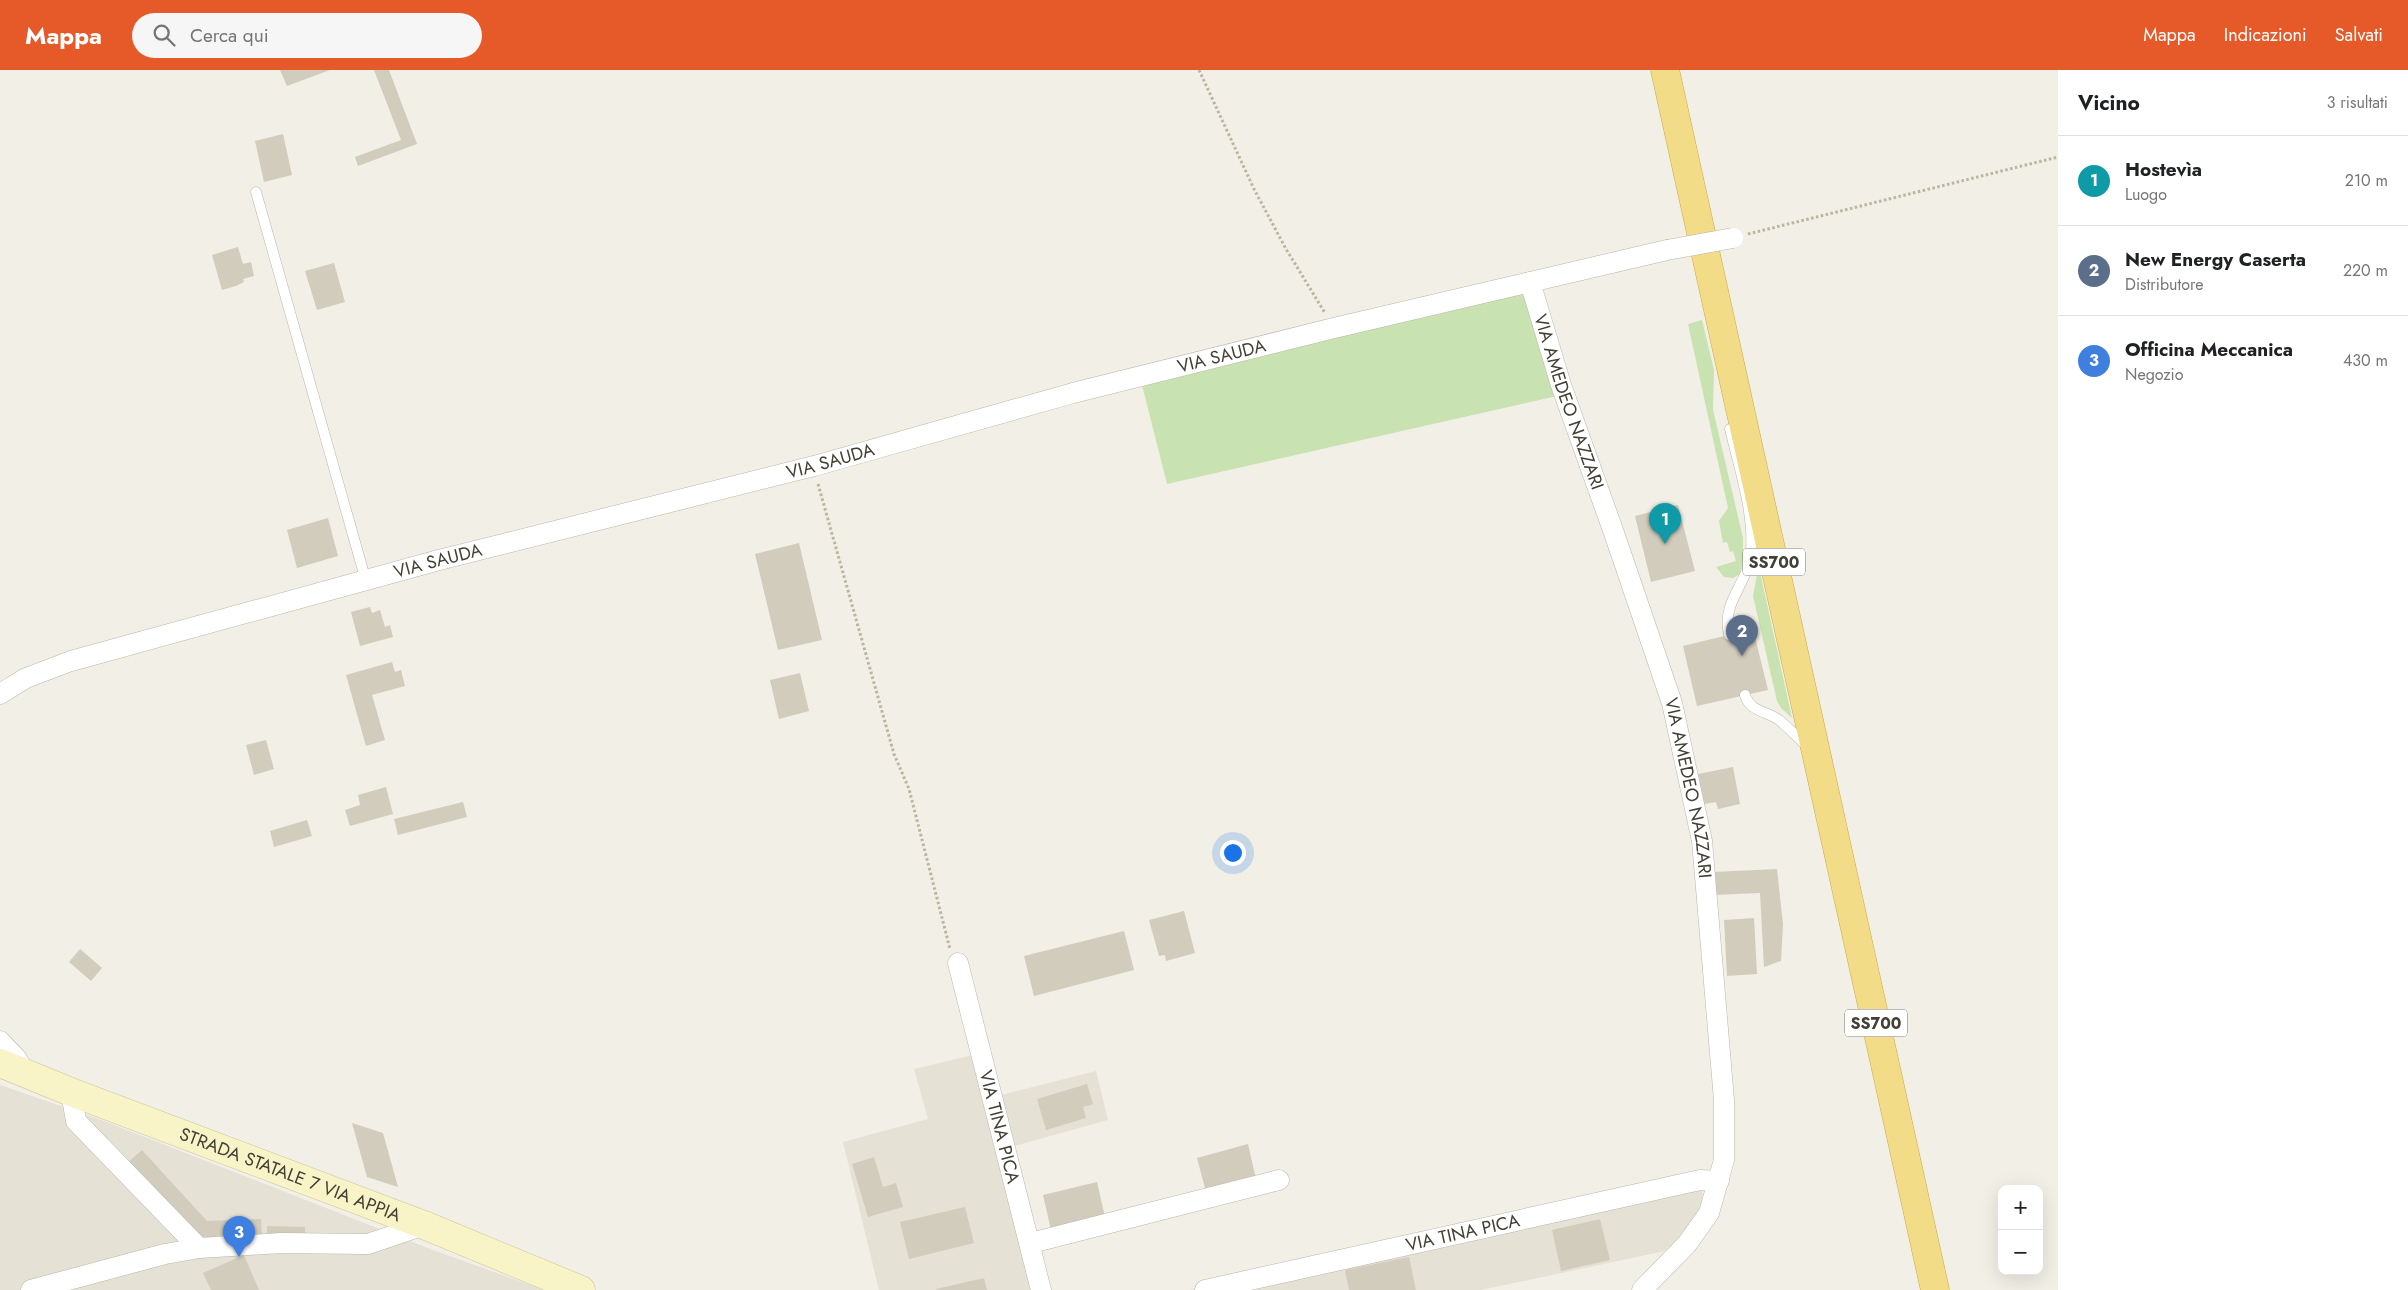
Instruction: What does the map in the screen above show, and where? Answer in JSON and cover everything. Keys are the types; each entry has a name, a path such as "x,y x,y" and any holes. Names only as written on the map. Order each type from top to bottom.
{"highway":[{"name":"SS700","path":"1665,70 1729,381 1817,756 1935,1290"}],"main road":[{"name":"STRADA STATALE 7 VIA APPIA","path":"11,1067 70,1092 424,1225 581,1290"}],"street":[{"name":"VIA SAUDA","path":"0,694 26,678 71,661 366,581 814,466 1074,393 1334,328 1667,250 1733,238"},
{"name":"VIA AMEDEO NAZZARI","path":"1530,282 1561,385 1672,703 1702,841 1724,1100 1724,1160 1709,1213 1687,1244 1642,1290"},
{"name":"VIA TINA PICA","path":"958,963 1031,1243 1041,1290"},
{"path":"0,1041 17,1059 11,1067"},
{"path":"70,1092 76,1121 200,1248"},
{"path":"1031,1243 1279,1180"},
{"name":"VIA TINA PICA","path":"1205,1290 1700,1180 1719,1181"},
{"path":"31,1290 165,1254 200,1248 281,1243 368,1244 424,1225"}],"lane":[{"path":"256,192 366,581"},
{"path":"1729,421 1748,509 1751,550 1748,571 1729,604 1726,621 1729,635"},
{"path":"1745,695 1747,701 1756,709 1777,718 1817,756"}],"path":[{"path":"1199,70 1254,189 1286,249 1334,328"},
{"path":"1733,238 2058,157"},
{"path":"814,466 894,754 909,789 950,950 958,963"}],"shaded area":[{"path":"973,1055 985,1099 1096,1071 1108,1120 1011,1147 1048,1290 879,1290 843,1142 928,1119 914,1069"},
{"path":"0,1085 104,1121 433,1250 544,1290 0,1290"},
{"path":"1701,1176 1703,1205 1688,1231 1665,1251 1481,1290 1190,1290"}],"green space":[{"path":"1518,291 1525,296 1557,396 1167,484 1141,381"},
{"path":"1702,320 1714,370 1713,410 1743,538 1743,559 1740,574 1733,578 1724,577 1716,567 1736,561 1733,551 1730,552 1727,542 1723,543 1719,521 1728,508 1688,324"},
{"path":"1758,570 1760,572 1792,718 1781,708 1777,701 1753,596"}],"building":[{"path":"280,70 330,70 287,86"},
{"path":"374,70 389,70 417,144 358,166 355,157 401,140"},
{"path":"283,134 292,175 264,182 255,141"},
{"path":"238,247 243,264 251,262 254,276 243,279 244,282 236,286 222,290 212,255"},
{"path":"334,263 345,302 317,310 305,271"},
{"path":"1678,505 1695,571 1651,582 1635,516"},
{"path":"328,518 338,556 297,568 287,530"},
{"path":"799,543 822,640 778,650 755,554"},
{"path":"370,607 372,613 380,610 385,627 390,625 393,637 360,646 351,612"},
{"path":"1753,629 1768,690 1697,706 1683,646"},
{"path":"392,662 395,672 401,670 405,686 372,695 385,740 366,746 346,675"},
{"path":"800,673 809,711 779,719 770,680"},
{"path":"266,740 274,769 254,775 246,745"},
{"path":"1733,767 1740,804 1718,809 1716,802 1704,804 1698,774"},
{"path":"386,787 393,814 350,826 345,810 360,805 358,795"},
{"path":"463,802 467,817 398,835 394,819"},
{"path":"307,820 312,836 274,847 270,831"},
{"path":"1777,869 1783,924 1781,961 1764,967 1760,893 1714,895 1713,872"},
{"path":"1184,911 1195,953 1166,961 1165,955 1159,956 1149,920"},
{"path":"1754,918 1757,974 1727,976 1724,920"},
{"path":"1124,931 1134,970 1034,996 1024,956"},
{"path":"80,949 102,968 91,981 69,962"},
{"path":"1087,1084 1093,1104 1083,1107 1086,1118 1046,1130 1037,1099"},
{"path":"352,1123 383,1133 398,1187 367,1177"},
{"path":"1248,1144 1256,1179 1206,1192 1197,1158"},
{"path":"142,1150 207,1221 261,1219 262,1242 202,1244 126,1164"},
{"path":"874,1157 883,1187 896,1183 903,1207 868,1217 852,1164"},
{"path":"1097,1182 1105,1217 1051,1230 1043,1195"},
{"path":"965,1207 974,1243 909,1259 900,1222"},
{"path":"1600,1219 1610,1260 1561,1271 1552,1230"},
{"path":"267,1226 305,1227 305,1240 267,1239"},
{"path":"244,1255 259,1290 211,1290 203,1273"},
{"path":"1409,1257 1416,1290 1349,1290 1345,1270"},
{"path":"984,1278 987,1290 936,1290 936,1289"}],"place":[{"name":"Hostevìa","path":"1665,544"},
{"name":"New Energy Caserta","path":"1742,656"},
{"name":"Officina Meccanica","path":"239,1257"}]}
